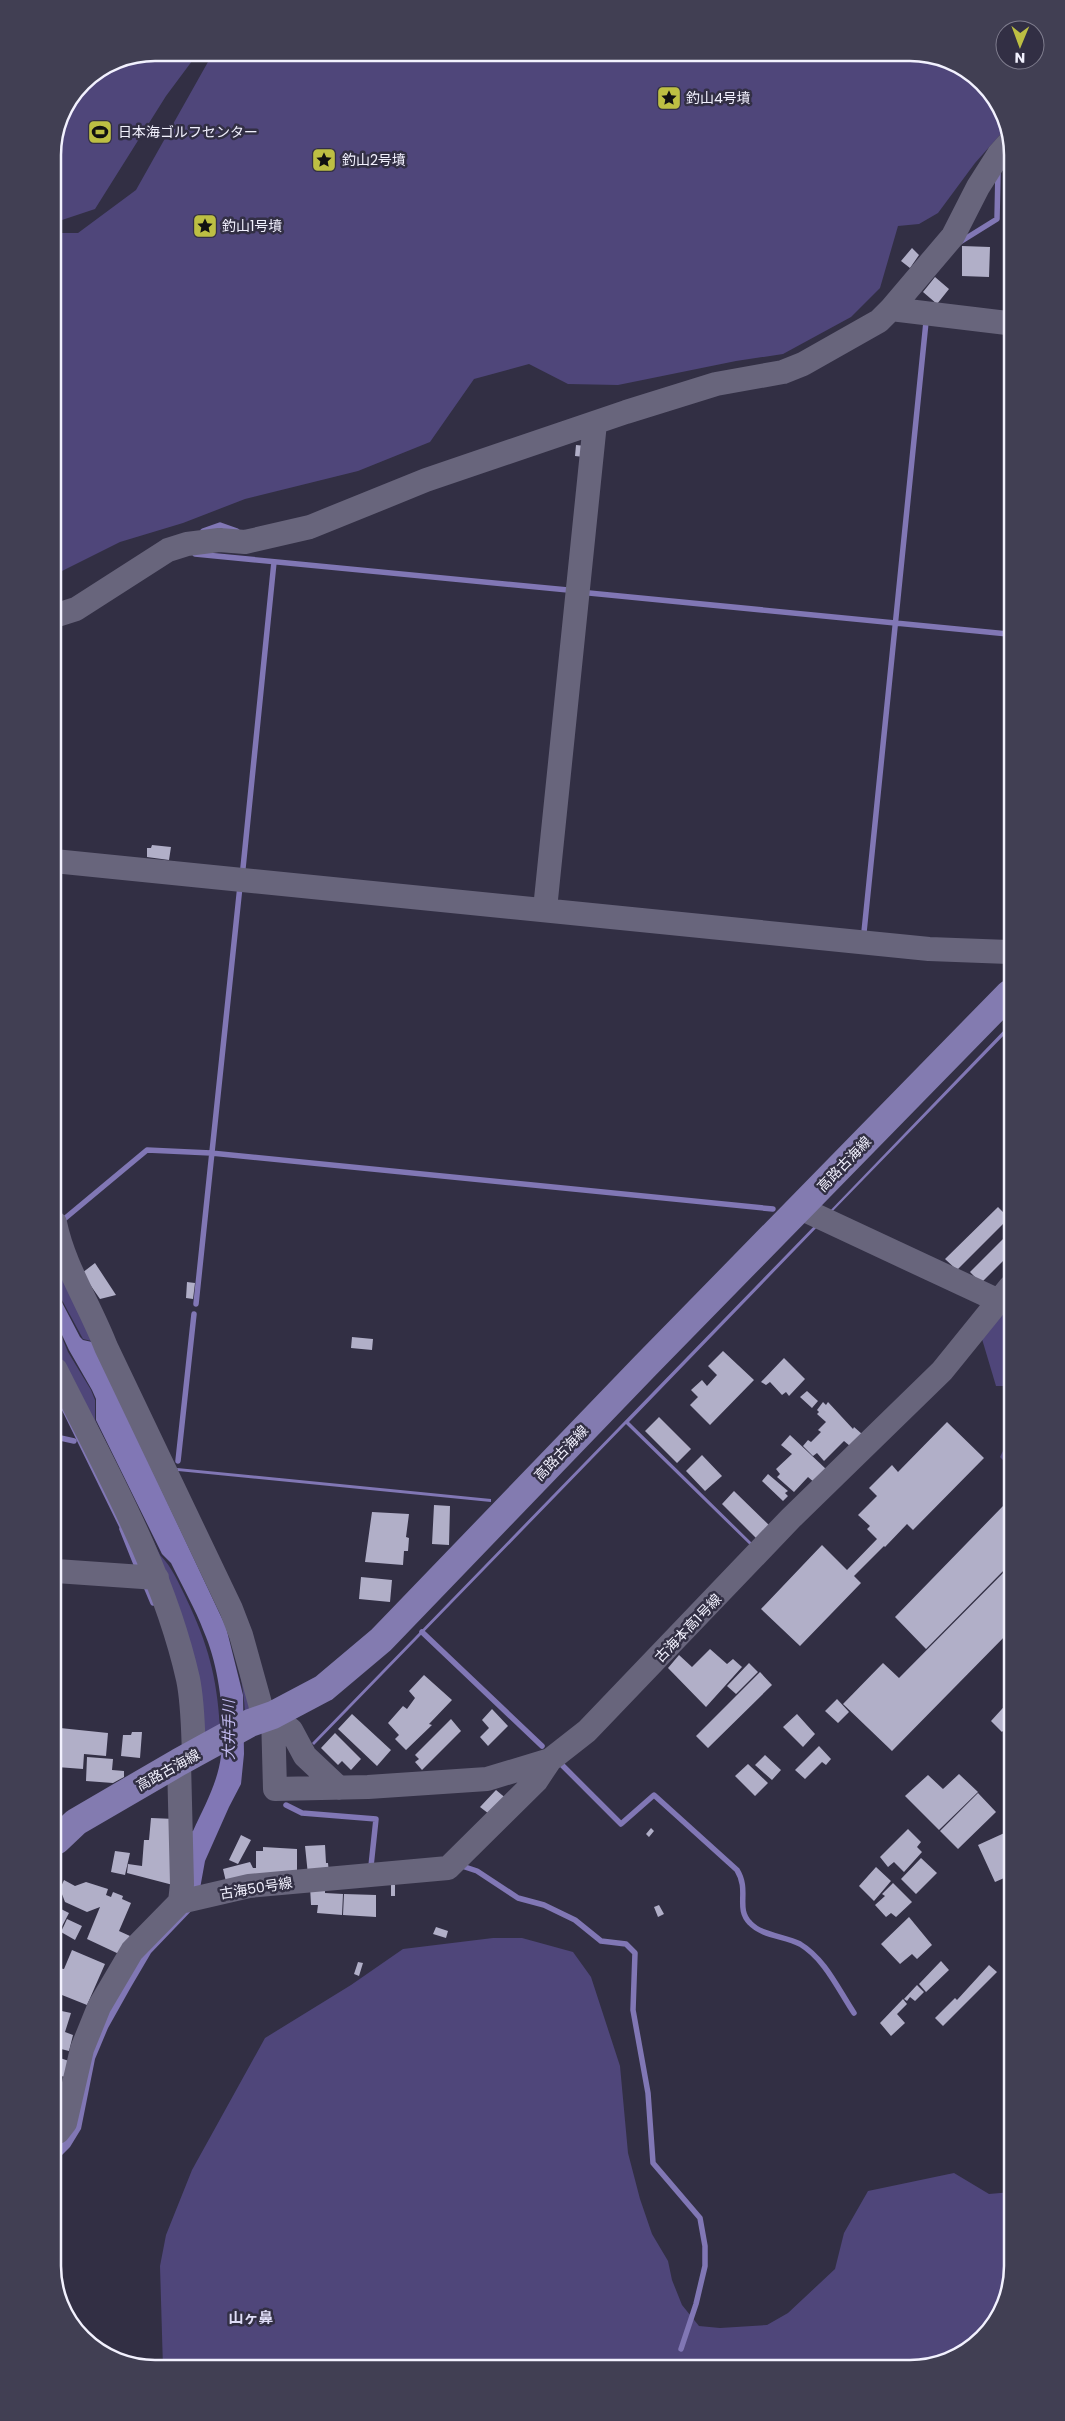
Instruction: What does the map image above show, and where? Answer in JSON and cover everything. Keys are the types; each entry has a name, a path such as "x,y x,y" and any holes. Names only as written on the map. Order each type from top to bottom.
{"main road":[{"name":"高路古海線","path":"61,1836 76,1822 193,1755 324,1688 381,1640 645,1366 1004,999"}],"street":[{"path":"61,614 76,609 168,550 187,544 219,540 245,542 310,527 426,480 594,423 716,384 783,372 803,364 878,321 891,310 953,236 978,187 1004,148"},
{"path":"891,310 1004,323"},
{"path":"545,909 594,423"},
{"path":"61,861 929,949 1004,952"},
{"path":"800,1208 1004,1294"},
{"path":"61,1261 230,1609 241,1636 261,1707 261,1719 291,1730 305,1756 339,1788"},
{"name":"古海本高1号線","path":"261,1719 275,1789 339,1788 487,1779 550,1760 587,1730 791,1518 942,1371 1004,1294"},
{"path":"61,1380 139,1535 157,1578 188,1680 193,1755 180,1902 132,1951 99,2007 82,2049 65,2123 61,2128"},
{"path":"61,1571 157,1578"},
{"name":"古海50号線","path":"180,1902 249,1886 448,1868 536,1781 550,1760"}],"shaded area":[{"name":"日本海ゴルフセンター","path":"192,61 166,96 95,209 61,220 61,149 68,119 77,103 93,85 119,68 143,62"},
{"path":"209,61 916,61 946,68 967,81 988,103 1001,134 975,163 938,213 919,224 898,226 880,288 851,317 783,354 736,361 618,385 568,384 529,364 474,379 430,442 358,471 245,499 183,523 120,542 61,572 61,233 78,233 136,190"},
{"path":"61,1264 225,1604 256,1709 245,1714 237,1659 228,1626 92,1341 83,1339 61,1298"},
{"path":"1004,1311 1004,1386 996,1386 982,1339"},
{"path":"61,1335 68,1352 91,1390 95,1400 95,1420 160,1555 168,1565 186,1598 206,1646 217,1693 220,1728 204,1737 191,1676 61,1364"},
{"path":"1004,1449 1004,1461 1000,1457"},
{"path":"493,1938 522,1938 573,1952 591,1977 620,2066 628,2153 640,2199 652,2234 668,2261 672,2280 682,2305 699,2326 720,2328 767,2325 788,2313 835,2269 844,2233 868,2191 954,2173 989,2194 1004,2193 1004,2272 999,2296 988,2318 967,2340 951,2350 934,2357 910,2360 163,2360 160,2266 166,2235 192,2170 265,2038 351,1985 403,1949"}],"water":[{"path":"1004,1030 1004,1035 827,1217 825,1216"},
{"path":"821,1219 823,1221 629,1422 754,1545 752,1547 626,1424 314,1745 312,1743"},
{"name":"大井手川","path":"61,1301 80,1337 83,1340 92,1342 226,1627 243,1695 244,1754 241,1784 205,1861 197,1905 151,1953 108,2028 95,2059 81,2129 70,2147 61,2156 61,2133 84,2060 129,1962 183,1906 187,1832 193,1831 214,1785 221,1756 223,1726 220,1693 214,1661 200,1623 171,1563 162,1554 96,1420 96,1399 61,1333"},
{"path":"61,1396 125,1530 124,1537 61,1408"},
{"path":"177,1468 491,1499 491,1502 178,1471"}],"building":[{"path":"962,246 990,247 989,277 962,276"},
{"path":"912,248 919,255 910,268 901,261"},
{"path":"935,277 949,289 937,304 923,292"},
{"path":"576,445 586,446 584,457 575,456"},
{"path":"152,845 171,847 169,860 147,857 147,848 151,848"},
{"path":"998,1207 1004,1213 1004,1223 957,1270 945,1259"},
{"path":"1004,1238 1004,1260 981,1283 970,1272"},
{"path":"95,1263 116,1295 100,1299 82,1273"},
{"path":"187,1282 195,1283 193,1299 186,1298"},
{"path":"352,1337 373,1339 372,1350 351,1348"},
{"path":"723,1351 754,1380 710,1425 690,1405 698,1397 691,1390 702,1380 707,1386 717,1375 708,1366"},
{"path":"784,1358 805,1379 789,1396 786,1392 782,1395 770,1382 766,1385 761,1382"},
{"path":"807,1391 818,1401 812,1408 800,1397"},
{"path":"823,1402 826,1405 828,1402 853,1429 854,1427 862,1434 850,1446 844,1441 824,1461 817,1453 813,1456 803,1446 808,1440 811,1442 821,1432 818,1430 826,1422 817,1414 819,1412 817,1410"},
{"path":"659,1417 691,1449 677,1463 645,1431"},
{"path":"947,1422 984,1458 913,1530 907,1524 854,1576 861,1583 800,1646 761,1609 822,1545 847,1570 877,1539 867,1529 870,1526 858,1515 877,1496 869,1488 892,1465 898,1472"},
{"path":"790,1435 827,1470 815,1483 808,1477 794,1492 777,1477 780,1474 776,1469 792,1454 781,1445"},
{"path":"702,1455 722,1476 705,1491 686,1471"},
{"path":"768,1474 788,1491 785,1493 788,1496 783,1501 762,1481"},
{"path":"734,1491 771,1527 758,1540 722,1504"},
{"path":"434,1505 450,1506 449,1545 432,1544"},
{"path":"1003,1506 1004,1570 926,1649 895,1617"},
{"path":"372,1512 409,1514 406,1537 409,1538 408,1551 404,1551 403,1565 365,1562"},
{"path":"1004,1572 1004,1637 892,1751 843,1704 883,1663 899,1678"},
{"path":"361,1577 392,1580 390,1602 359,1599"},
{"path":"710,1649 727,1664 733,1659 742,1667 706,1707 668,1668 679,1655 692,1667"},
{"path":"749,1663 758,1672 736,1694 727,1686"},
{"path":"760,1672 772,1685 708,1748 696,1736"},
{"path":"424,1675 452,1700 429,1724 432,1725 406,1750 395,1739 399,1735 388,1723 403,1706 407,1709 415,1698 409,1691"},
{"path":"837,1699 849,1712 838,1723 825,1711"},
{"path":"1004,1707 1004,1730 1002,1732 991,1721"},
{"path":"492,1709 508,1726 488,1746 480,1737 489,1728 482,1720"},
{"path":"352,1714 391,1750 377,1766 338,1729"},
{"path":"797,1714 815,1734 803,1747 783,1727"},
{"path":"451,1719 461,1731 422,1770 415,1762 419,1759 415,1755"},
{"path":"61,1728 108,1733 106,1756 84,1754 83,1769 61,1767"},
{"path":"132,1732 142,1732 140,1758 121,1756 123,1735 131,1735"},
{"path":"335,1733 361,1759 351,1770 342,1761 338,1765 321,1748"},
{"path":"819,1746 831,1759 826,1765 822,1762 805,1779 795,1770"},
{"path":"765,1755 781,1770 772,1780 755,1765"},
{"path":"87,1757 113,1759 112,1770 124,1771 124,1777 113,1783 86,1781"},
{"path":"748,1764 768,1783 755,1796 735,1776"},
{"path":"959,1774 978,1792 939,1830 905,1796 928,1775 943,1789"},
{"path":"496,1790 508,1800 493,1817 480,1807"},
{"path":"978,1793 996,1812 958,1849 940,1831"},
{"path":"151,1818 175,1819 173,1885 127,1873 128,1864 142,1866 144,1840 149,1840"},
{"path":"651,1828 654,1831 649,1837 646,1834"},
{"path":"908,1829 921,1842 917,1847 922,1852 904,1872 894,1862 888,1867 880,1857"},
{"path":"1004,1833 1004,1878 995,1882 978,1845"},
{"path":"241,1835 251,1840 238,1864 229,1860"},
{"path":"325,1845 329,1874 308,1875 305,1846"},
{"path":"263,1847 297,1849 297,1874 227,1886 223,1869 250,1862 253,1868 256,1868 256,1851 263,1851"},
{"path":"115,1851 130,1853 125,1875 111,1872"},
{"path":"921,1858 937,1873 916,1894 901,1879"},
{"path":"876,1867 891,1881 874,1901 859,1886"},
{"path":"64,1880 75,1886 86,1882 108,1889 106,1895 111,1897 113,1892 123,1896 122,1899 131,1903 119,1931 130,1936 119,1954 87,1939 100,1907 87,1912 65,1902 61,1887"},
{"path":"893,1883 912,1902 896,1917 891,1913 886,1917 875,1905 885,1896 882,1894"},
{"path":"391,1884 395,1885 395,1896 391,1896"},
{"path":"325,1885 325,1893 343,1894 342,1915 317,1913 318,1905 311,1905 310,1886"},
{"path":"344,1894 376,1895 376,1917 343,1915"},
{"path":"659,1905 664,1914 658,1917 654,1907"},
{"path":"61,1909 69,1913 61,1928"},
{"path":"909,1917 932,1945 917,1959 912,1954 900,1964 881,1944"},
{"path":"67,1919 82,1926 75,1940 61,1932"},
{"path":"436,1927 448,1931 446,1938 433,1934"},
{"path":"72,1950 105,1964 87,2005 61,1995 61,1968 64,1969"},
{"path":"941,1961 949,1970 926,1992 919,1984"},
{"path":"358,1962 363,1963 359,1976 354,1974"},
{"path":"989,1965 997,1972 943,2026 935,2018 955,1998 957,2000"},
{"path":"917,1985 924,1992 915,2001 910,1997 907,2001 904,1999"},
{"path":"903,1999 907,2004 897,2014 905,2023 891,2036 880,2023"},
{"path":"61,2011 71,2013 65,2032 73,2035 69,2051 61,2049"},
{"path":"61,2058 69,2061 65,2077 61,2076"}],"waterway":[{"path":"960,242 997,219 998,172"},
{"path":"864,932 926,322"},
{"path":"203,531 220,525 237,531"},
{"path":"195,554 568,590"},
{"path":"243,868 274,562"},
{"path":"589,593 1004,634"},
{"path":"196,1304 240,886"},
{"path":"63,1220 147,1150 211,1153 773,1209"},
{"path":"178,1461 194,1314"},
{"path":"61,1438 74,1441"},
{"path":"122,1529 138,1569"},
{"path":"145,1584 153,1603"},
{"path":"422,1632 542,1746"},
{"path":"561,1764 621,1824 654,1795 737,1870 741,1878 743,1911 750,1923 761,1931 794,1941 809,1950 824,1966 854,2013"},
{"path":"286,1805 302,1813 376,1819 371,1866 374,1866"},
{"path":"462,1866 477,1871 518,1898 544,1905 575,1920 601,1941 626,1944 635,1953 633,2010 648,2093 653,2163 700,2218 705,2246 705,2266 696,2304 681,2349"}],"place":[{"name":"釣山4号墳","path":"669,98"},
{"name":"日本海ゴルフセンター","path":"100,132"},
{"name":"釣山2号墳","path":"324,160"},
{"name":"釣山1号墳","path":"205,226"}],"district":[{"name":"山ヶ鼻","path":"251,2318"}]}
